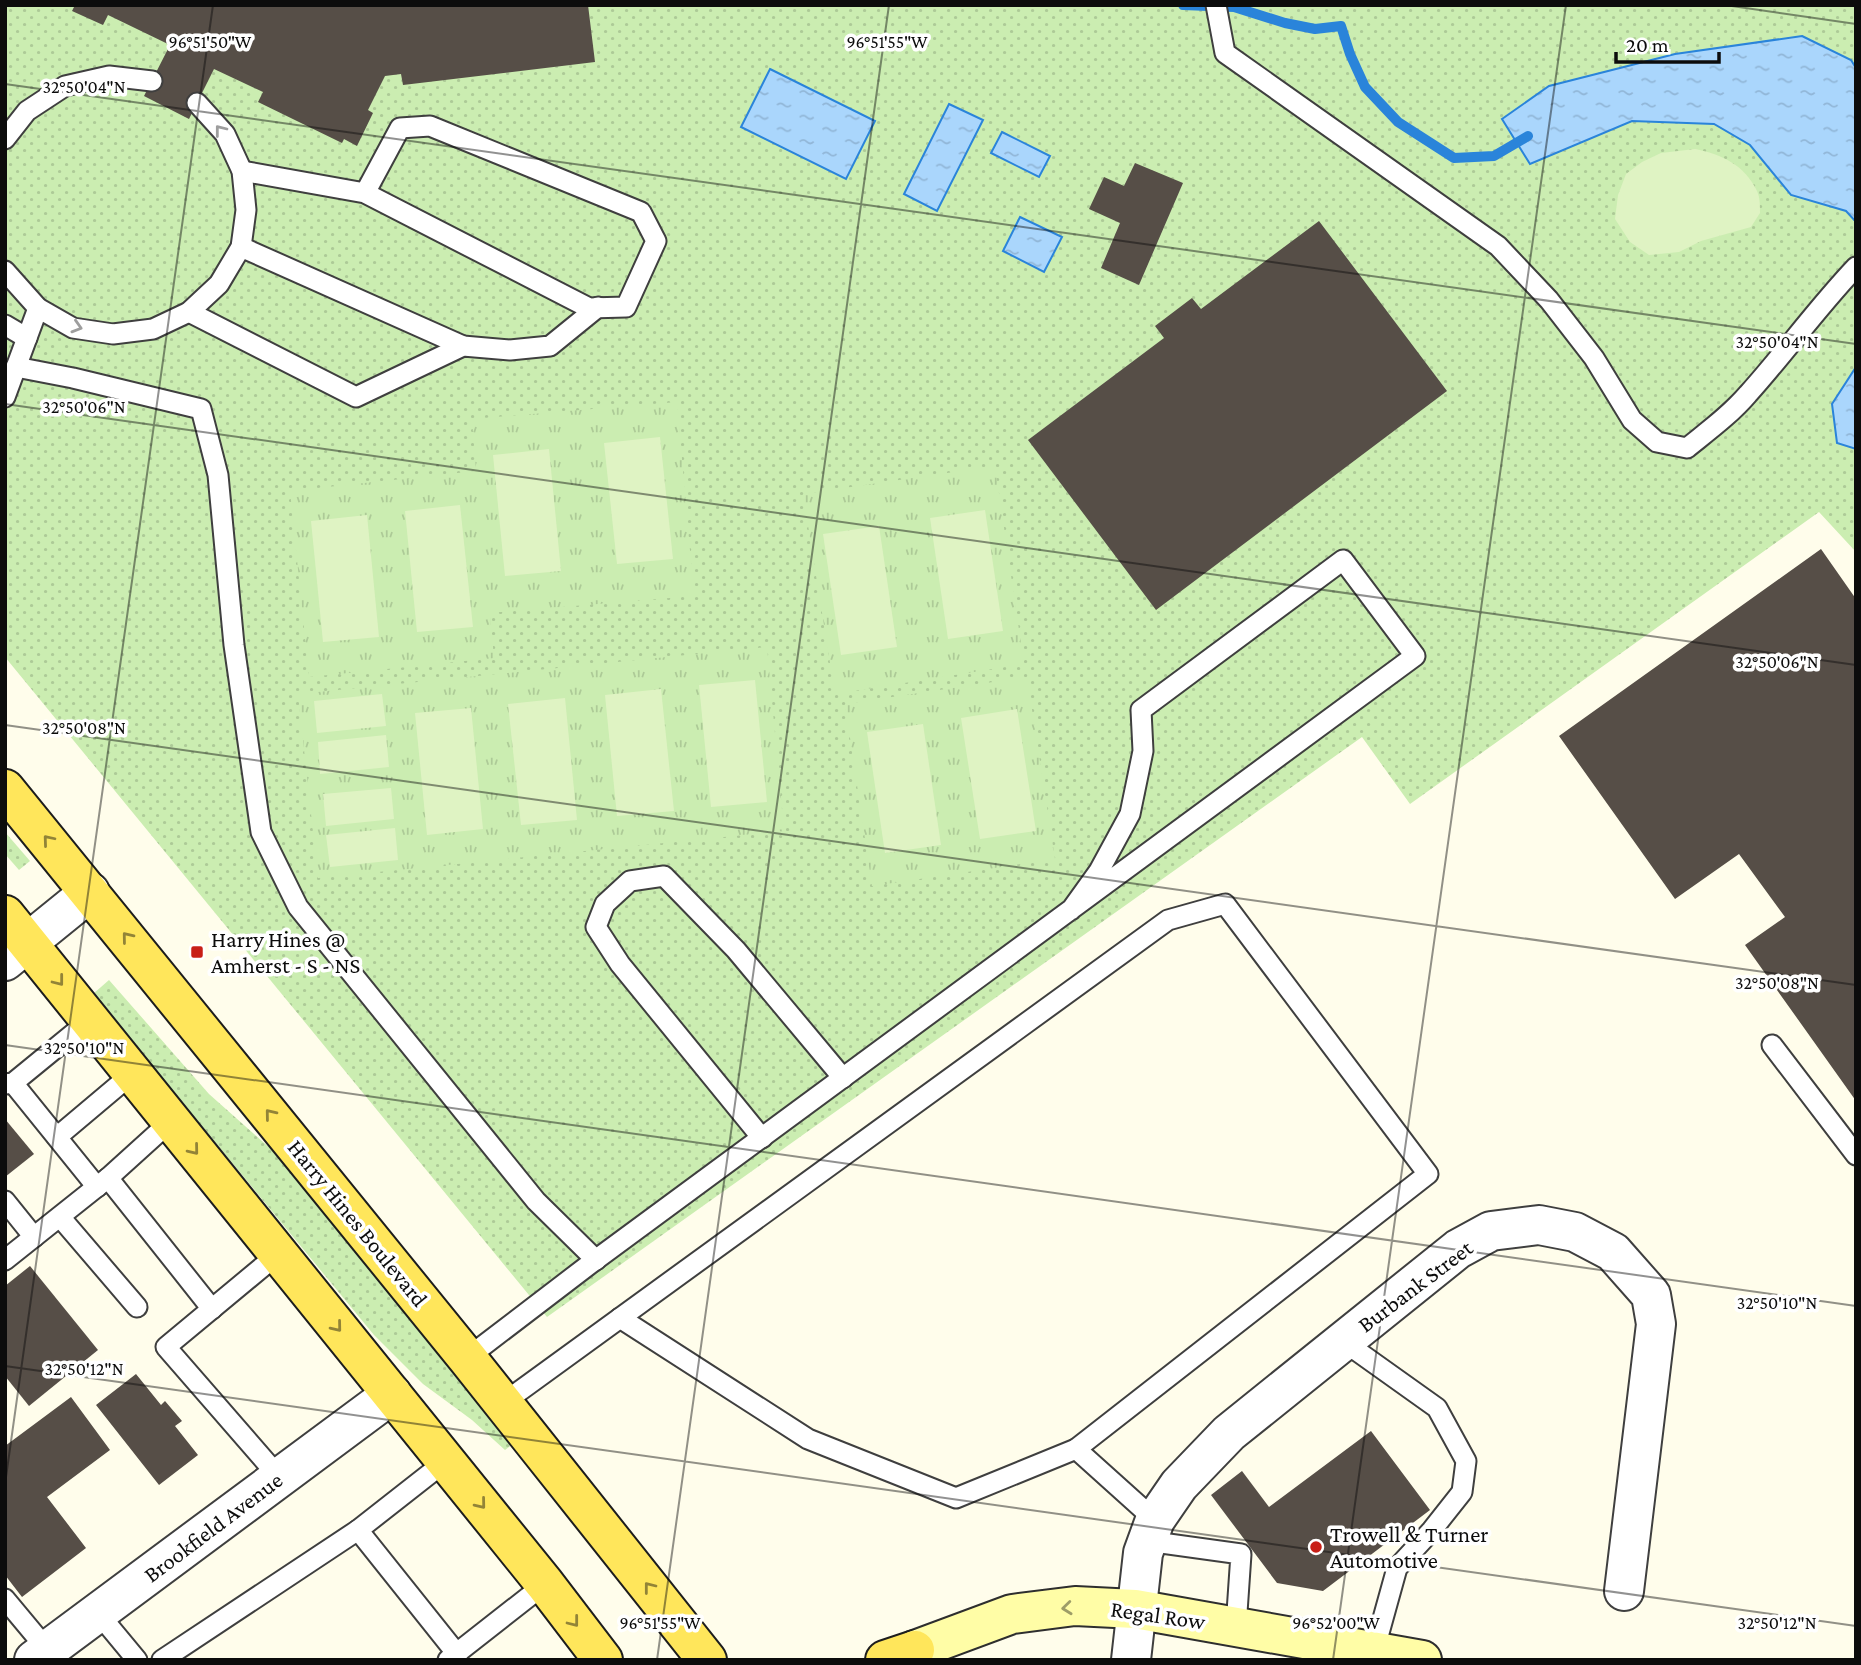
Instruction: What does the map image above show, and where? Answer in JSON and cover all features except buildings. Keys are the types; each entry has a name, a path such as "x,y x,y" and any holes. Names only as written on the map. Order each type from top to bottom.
{"main road":[{"name":"Harry Hines Boulevard","path":"5,789 467,1358 698,1648"},
{"path":"13,939 90,1020 545,1584 603,1660"},
{"name":"Regal Row","path":"900,1657 1012,1614 1075,1606 1135,1609 1422,1660"},
{"path":"698,1648 739,1660"}],"street":[{"path":"13,939 90,892"},
{"name":"Burbank Street","path":"1131,1660 1143,1553 1151,1530 1179,1485 1229,1433 1458,1249 1491,1231 1539,1225 1575,1232 1613,1252 1651,1295 1656,1324 1624,1591"},
{"name":"Brookfield Avenue","path":"46,1656 98,1613 391,1394"}],"lane":[{"path":"1216,5 1225,53 1498,246 1549,300 1594,358 1632,420 1657,442 1686,447 1714,426 1746,396 1822,303 1856,267"},
{"path":"5,139 27,110 65,86 109,76 152,81"},
{"path":"5,271 38,308 73,328 113,334 153,330 190,312 219,285 241,247 246,211 242,171 225,134 197,103"},
{"path":"242,171 365,193 589,308 626,307 656,241 641,212 430,126 400,128 365,193"},
{"path":"241,247 463,346 510,350 550,346 598,307"},
{"path":"5,397 38,308"},
{"path":"190,312 356,397 463,346"},
{"path":"5,325 27,338"},
{"path":"16,367 73,378 201,410 218,475 234,645 261,832 298,906 536,1201 596,1260"},
{"path":"467,1358 1415,656 1343,560 1141,710 1143,751 1129,814 1099,871 1071,910"},
{"path":"762,1138 620,964 596,927 605,904 630,881 664,876 736,950 843,1078"},
{"path":"503,1403 620,1318 1168,920 1226,904 1428,1174 1076,1449 956,1498 808,1439 620,1318"},
{"path":"90,1020 9,1084 103,1183 212,1309"},
{"path":"1772,1045 1856,1155"},
{"path":"57,1137 133,1073"},
{"path":"5,1260 103,1183 171,1121"},
{"path":"5,1201 34,1237"},
{"path":"60,1217 137,1307"},
{"path":"278,1254 166,1347 279,1477"},
{"path":"1343,1341 1437,1408 1466,1461 1462,1492 1432,1530 1397,1567 1374,1651"},
{"path":"1076,1449 1151,1530 1241,1554 1236,1627"},
{"path":"162,1660 358,1530 446,1461"},
{"path":"358,1530 454,1658 545,1584"},
{"path":"5,1600 46,1656"},
{"path":"98,1613 137,1660"}],"green space":[{"path":"5,5 1856,5 1856,552 1819,512 1410,804 1362,737 547,1317 5,657"},
{"path":"1695,149 1723,158 1746,174 1758,193 1760,213 1751,227 1701,241 1679,252 1649,255 1630,242 1615,219 1618,195 1626,174 1661,153"},
{"path":"677,402 694,596 490,613 494,658 309,677 290,491 476,471 472,419"},
{"path":"660,437 673,559 617,564 604,443"},
{"path":"549,449 561,571 505,576 493,455"},
{"path":"995,466 1024,664 835,694 803,494"},
{"path":"460,505 473,627 417,632 405,511"},
{"path":"985,510 1003,631 948,639 930,518"},
{"path":"367,515 379,637 323,642 311,521"},
{"path":"879,526 897,647 841,655 823,534"},
{"path":"767,647 784,831 318,878 298,694"},
{"path":"1027,677 1055,859 872,886 845,704"},
{"path":"755,680 767,802 711,807 699,685"},
{"path":"661,689 674,811 617,816 605,695"},
{"path":"382,694 386,726 317,733 314,701"},
{"path":"565,698 577,820 521,825 508,704"},
{"path":"471,708 483,829 427,835 415,713"},
{"path":"1017,709 1036,831 980,839 961,718"},
{"path":"923,724 941,845 885,853 867,732"},
{"path":"386,735 389,767 320,774 318,742"},
{"path":"391,788 394,819 326,826 323,794"},
{"path":"395,828 398,860 330,867 326,835"},
{"path":"5,832 30,861 19,870 5,854"},
{"path":"109,980 209,1094 280,1157 513,1444 505,1450 472,1420 423,1384 374,1335 93,994"}],"water":[{"path":"1802,36 1851,60 1856,68 1856,222 1846,211 1791,195 1750,145 1714,124 1632,121 1530,164 1502,119 1549,86 1675,54"},
{"path":"770,69 875,121 846,179 741,127"},
{"path":"949,104 983,120 937,211 904,194"},
{"path":"1002,132 1050,156 1039,177 991,153"},
{"path":"1020,217 1062,237 1044,272 1003,251"},
{"path":"1856,367 1856,449 1837,443 1832,404"}],"waterway":[{"path":"1183,5 1234,7 1315,29 1341,26 1365,87 1398,122 1454,158 1494,156 1528,136"}],"place":[{"name":"Harry Hines @ Amherst - S - NS","path":"197,952"},
{"name":"Trowell & Turner Automotive","path":"1316,1547"}]}
